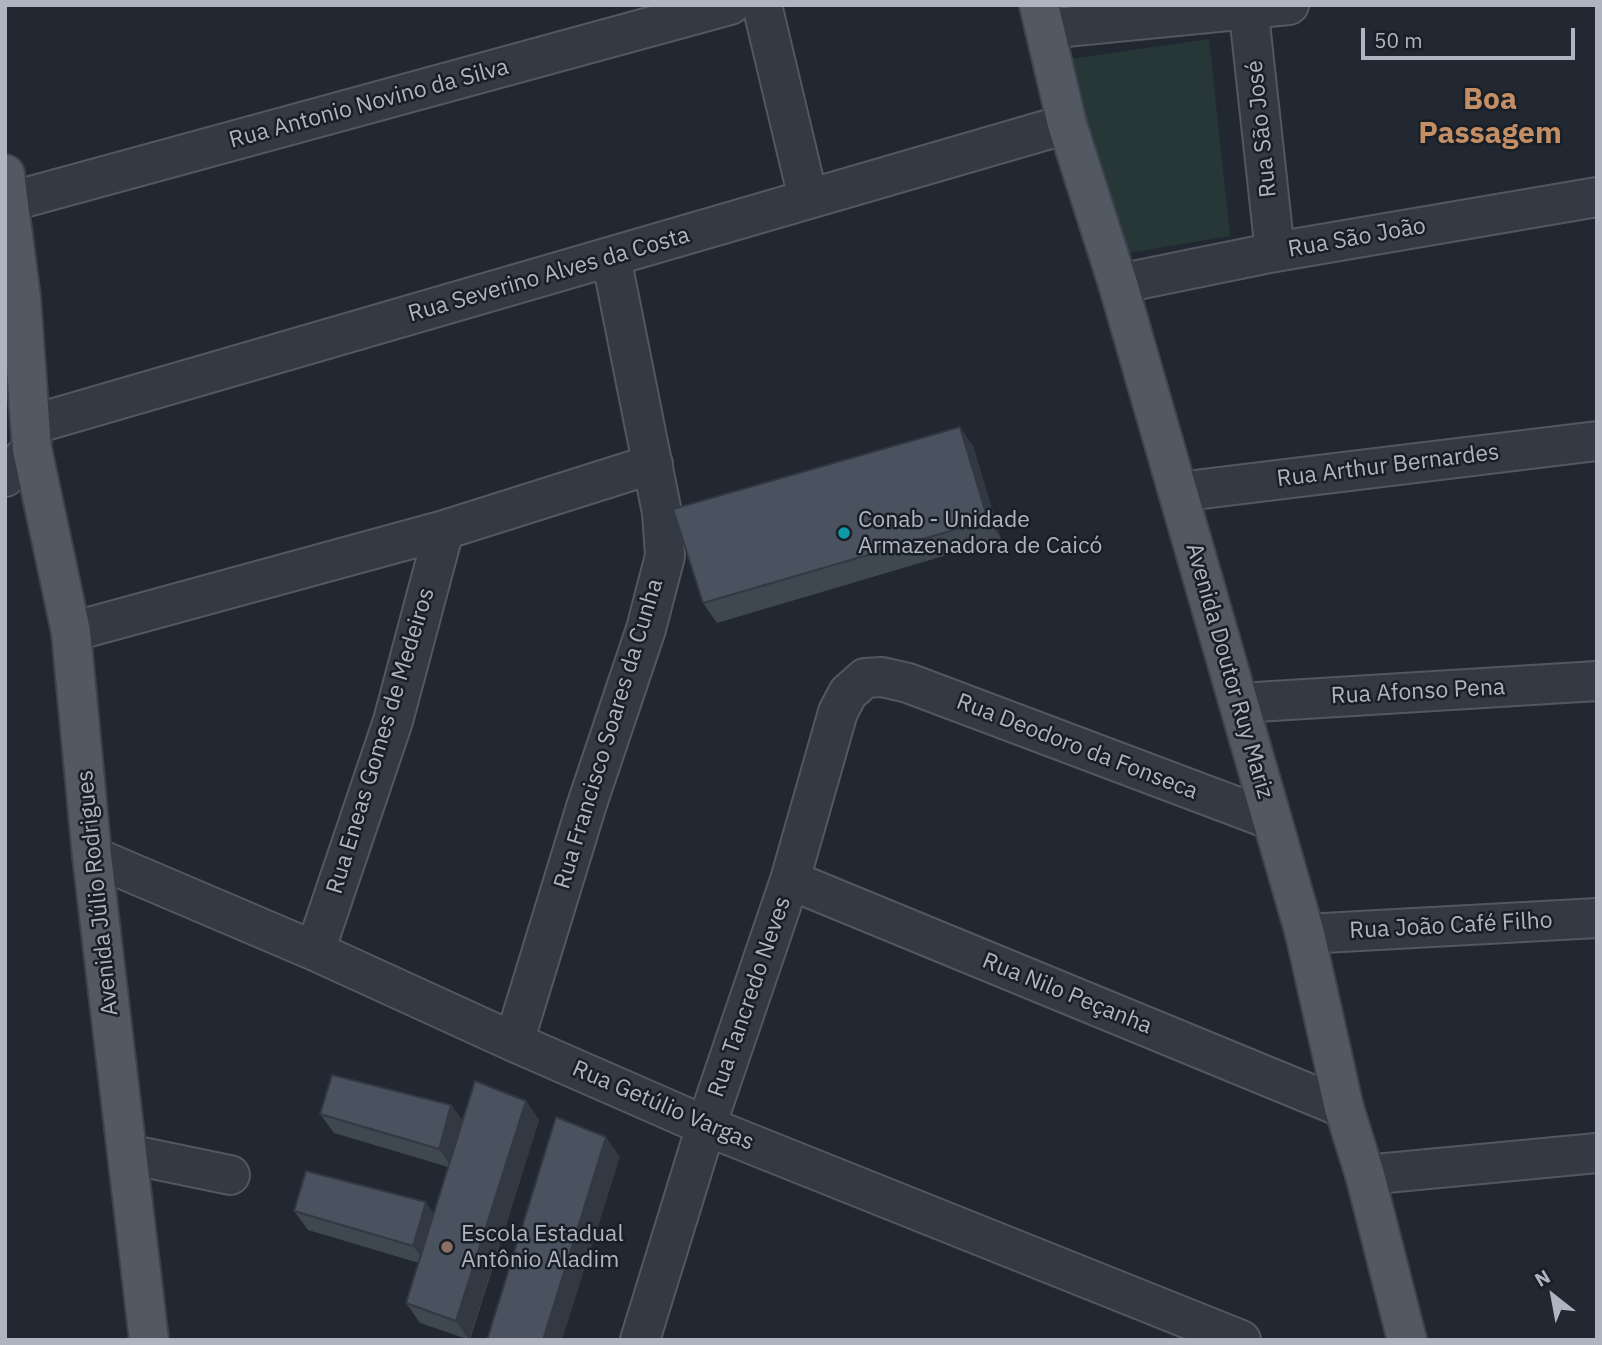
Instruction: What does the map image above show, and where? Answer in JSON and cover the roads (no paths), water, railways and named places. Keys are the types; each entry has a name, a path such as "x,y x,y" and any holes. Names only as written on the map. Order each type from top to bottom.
{"main road":[{"name":"Avenida Doutor Ruy Mariz","path":"1042,17 1067,124 1118,284 1305,934 1344,1108 1365,1175 1407,1340"},
{"name":"Avenida Júlio Rodrigues","path":"7,188 21,298 32,437 71,632 92,856 149,1340"}],"street":[{"name":"Rua Antonio Novino da Silva","path":"7,188 730,5"},
{"path":"762,5 808,198"},
{"path":"1042,17 1289,5"},
{"name":"Rua São José","path":"1249,8 1275,252"},
{"name":"Rua Severino Alves da Costa","path":"32,437 611,257 1067,124"},
{"name":"Rua São João","path":"1118,284 1275,252 1597,197"},
{"name":"Rua Francisco Soares da Cunha","path":"514,1042 587,804 646,629 665,556 662,513 611,257"},
{"path":"5,477 32,437"},
{"name":"Rua Arthur Bernardes","path":"1178,492 1597,441"},
{"path":"71,632 444,530 653,464"},
{"name":"Rua Eneas Gomes de Medeiros","path":"315,951 393,721 444,530"},
{"name":"Rua Deodoro da Fonseca","path":"882,677 908,683 1272,820"},
{"name":"Rua Tancredo Neves","path":"640,1340 706,1126 790,880 838,712 848,693 865,678 882,677"},
{"name":"Rua Afonso Pena","path":"1240,703 1597,681"},
{"name":"Rua Getúlio Vargas","path":"92,856 315,951 706,1126 1241,1340"},
{"name":"Rua Nilo Peçanha","path":"790,880 1344,1108"},
{"name":"Rua João Café Filho","path":"1305,934 1597,918"},
{"path":"1365,1175 1597,1153"},
{"path":"128,1154 230,1175"}],"place":[{"name":"Conab - Unidade Armazenadora de Caicó","path":"844,533"},
{"name":"Escola Estadual Antônio Aladim","path":"447,1247"}],"district":[{"name":"Boa Passagem","path":"1490,117"}]}
